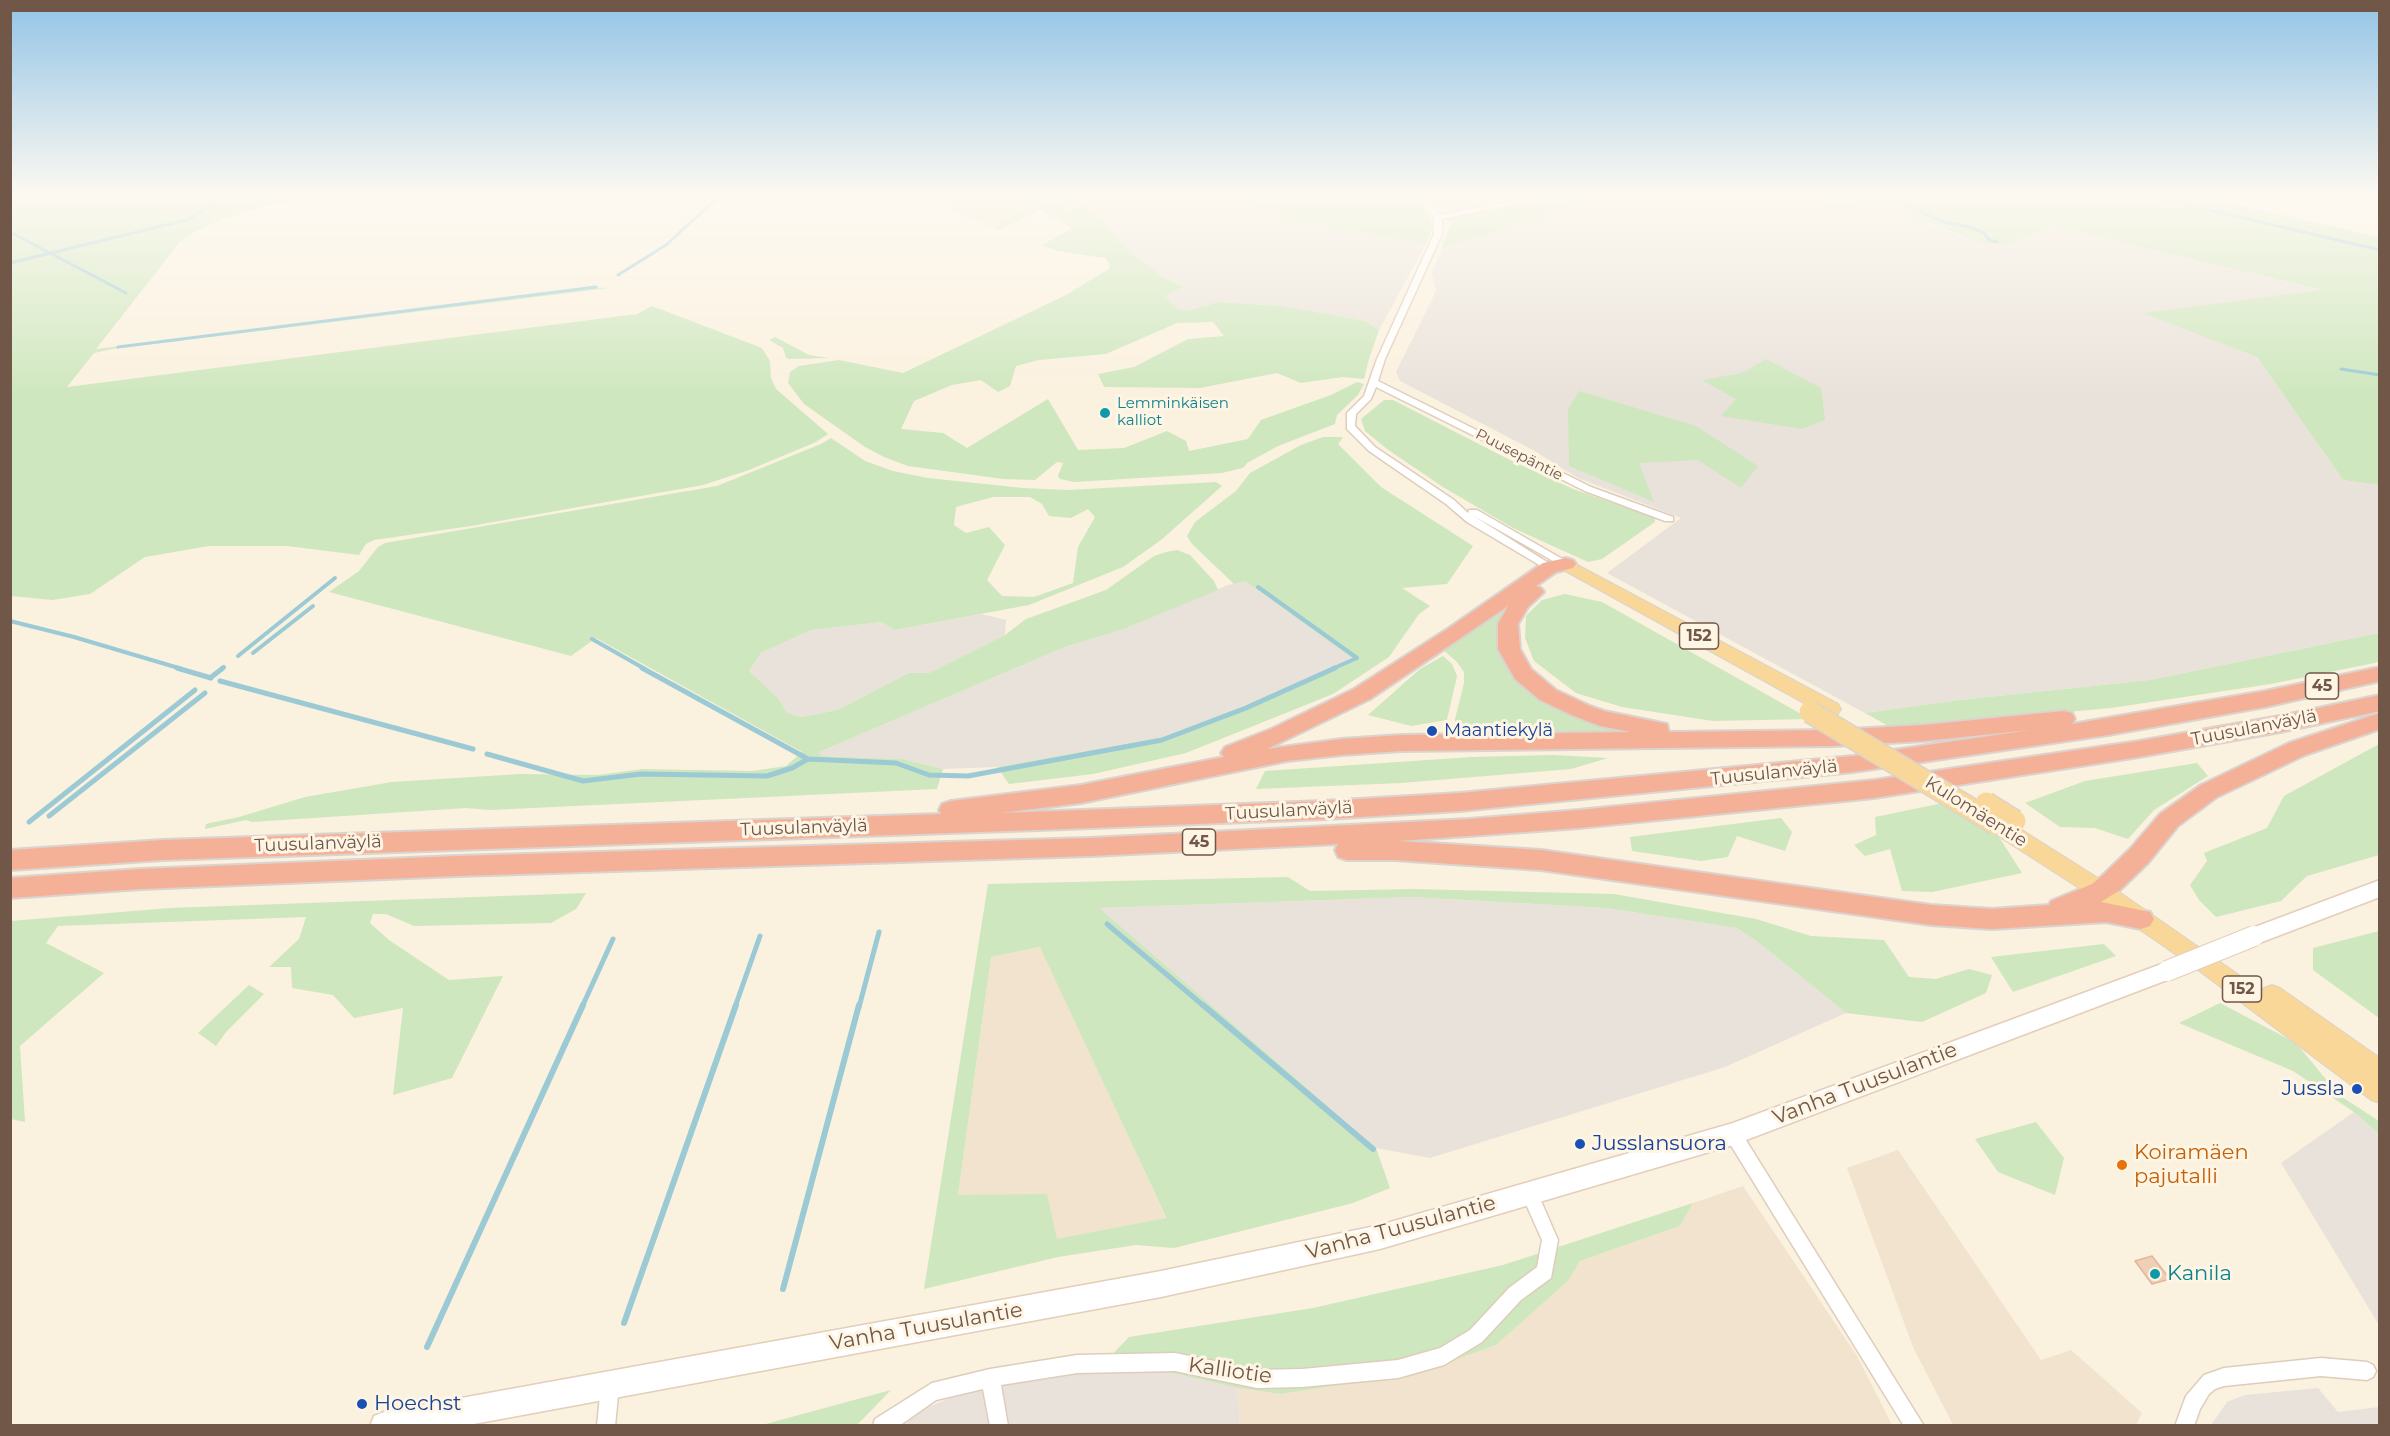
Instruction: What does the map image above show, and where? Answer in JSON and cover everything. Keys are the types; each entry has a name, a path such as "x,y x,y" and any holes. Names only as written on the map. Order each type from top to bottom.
{"highway":[{"path":"1559,568 1520,603 1508,624 1509,649 1514,661 1535,685 1565,704 1600,718 1678,733 1750,738"},
{"path":"1163,776 1225,756 1279,735 1362,694 1559,568"},
{"name":"Tuusulanväylä","path":"10,860 210,848 1325,810 1563,793 1853,764 2108,727 2265,699 2379,674"},
{"path":"785,829 894,814 960,810 1081,794 1287,753 1389,744 1833,738 1924,733 2087,717 2174,705 2265,699"},
{"name":"Tuusulanväylä","path":"10,888 141,879 457,866 1090,847 1469,828 1863,790 2139,749 2280,724 2379,702"},
{"path":"2047,914 2106,887 2139,856 2169,820 2209,791 2297,749 2379,721"},
{"path":"1090,847 1394,850 1466,853 1612,869 1931,915 1992,919 2106,912 2141,919"}],"main road":[{"name":"Kulomäentie","path":"1559,568 1831,709 2106,887 2379,1072"},
{"name":"Kulomäentie","path":"1559,568 2006,823"},
{"name":"Kulomäentie","path":"2106,887 2141,919 2282,1018 2379,1092"},
{"name":"Vanha Tuusulantie","path":"384,1425 1161,1284 1380,1237 1733,1134 2167,971 2379,888"}],"street":[{"path":"1424,264 1381,359 1368,397 1352,413 1350,422 1352,431 1372,449 1450,502 1471,520 1559,568"},
{"name":"Puusepäntie","path":"1373,382 1588,489 1669,519"},
{"path":"1450,502 1478,514 1559,568"},
{"path":"1733,1134 1915,1425"},
{"name":"Kalliotie","path":"882,1425 932,1392 990,1378 1077,1364 1175,1362 1257,1379 1302,1378 1398,1369 1444,1356 1476,1336 1515,1294 1545,1272 1550,1240 1529,1193"},
{"path":"2184,1425 2193,1404 2210,1381 2224,1377 2321,1367 2367,1371"},
{"path":"990,1378 999,1425"},
{"path":"606,1425 610,1384"}],"shaded area":[{"path":"1146,264 1415,264 1379,330 1366,321 1283,306 1219,302 1190,310 1178,309 1163,297 1184,285 1163,277"},
{"path":"1436,264 2212,264 2325,291 2143,313 2257,357 2343,480 2379,485 2379,633 2150,680 1960,700 1865,713 1607,573 1681,518 1578,478 1533,450 1400,381 1396,372 1436,291 1432,273"},
{"path":"1245,581 1353,658 1246,705 1163,737 997,767 943,769 902,759 820,756 819,752 1065,647 1124,629 1228,585"},
{"path":"981,614 1006,620 1005,635 929,673 909,673 837,710 802,717 787,713 778,698 749,671 761,653 811,630 882,622 894,630"},
{"path":"1412,897 1606,908 1737,928 1846,1013 1725,1067 1430,1158 1376,1148 1098,908"},
{"path":"1041,947 1166,1218 1057,1240 958,1195 991,957"},
{"path":"2354,1112 2379,1134 2379,1325 2281,1163"},
{"path":"1898,1150 2041,1360 2071,1350 2142,1413 2136,1425 1953,1425 1913,1347 1847,1168"},
{"path":"1743,1186 1857,1356 1892,1425 1240,1425 1237,1388 1281,1394 1419,1373 1496,1345 1568,1281 1580,1261 1680,1226 1693,1203"},
{"path":"1096,1371 1168,1372 1237,1388 1240,1425 904,1426 919,1411 962,1393"},
{"path":"2318,1388 2338,1412 2379,1407 2379,1425 2211,1425 2227,1402 2245,1395"}],"green space":[{"path":"10,264 163,264 96,349 589,287 610,288 113,349 94,353 67,387 637,314 652,306 762,348 770,361 771,378 776,389 828,434 816,442 749,470 703,485 471,526 374,540 366,544 359,555 287,546 209,546 145,557 90,594 52,600 11,596"},
{"path":"1110,264 1146,264 1163,277 1184,286 1164,297 1178,309 1190,310 1219,302 1283,306 1366,321 1379,330 1364,379 1343,377 1301,383 1277,373 1200,388 1104,387 1098,374 1134,367 1188,339 1224,336 1213,322 1177,323 1106,354 1039,360 1016,366 1010,386 998,392 981,380 952,385 914,401 901,429 943,433 967,448 1048,399 1078,450 1124,448 1167,431 1186,441 1189,451 1248,439 1261,420 1331,395 1357,382 1364,384 1358,395 1337,415 1335,424 1278,446 1247,463 1243,468 1222,473 1074,482 1060,479 1058,476 1063,463 1057,462 1035,480 1003,479 908,466 865,447 804,404 788,383 790,372 799,366 839,360 903,373 1066,295 1109,269"},
{"path":"2212,264 2379,264 2379,485 2343,480 2257,357 2142,313 2322,290"},
{"path":"775,337 809,355 830,358 786,358 783,348 769,340"},
{"path":"1766,359 1821,388 1825,420 1802,429 1721,416 1736,399 1702,380 1742,373"},
{"path":"1579,391 1696,426 1758,466 1741,488 1698,460 1639,463 1654,502 1569,466 1568,410"},
{"path":"1384,400 1393,400 1510,460 1573,489 1655,518 1655,522 1602,559 1588,562 1513,528 1443,487 1387,449 1365,431 1361,419"},
{"path":"1323,437 1343,437 1338,444 1381,487 1473,546 1447,584 1402,588 1430,606 1419,614 1389,657 1333,694 1186,753 1093,774 1009,784 997,767 1163,737 1246,705 1352,658 1245,581 1234,584 1192,544 1187,536 1195,522 1236,491 1250,473 1301,445"},
{"path":"831,438 865,461 893,471 928,478 1023,488 1068,490 1216,482 1222,486 1161,540 1123,567 1029,605 894,630 882,622 811,630 761,653 749,671 778,698 787,713 802,717 837,710 909,673 929,673 1005,635 1026,619 1106,590 1154,556 1166,552 1177,550 1190,555 1214,581 1218,590 1124,629 1065,647 819,752 821,756 902,759 943,769 937,789 490,810 466,808 252,822 246,820 205,829 206,824 239,817 305,797 392,782 520,774 598,775 643,769 752,771 786,766 802,752 596,638 571,656 329,592 359,571 378,547 385,543 717,486","holes":["993,497 1030,497 1042,504 1049,516 1071,518 1088,509 1095,517 1078,547 1073,583 1034,597 1002,596 987,580 1005,545 989,527 966,533 954,525 956,507"]},
{"path":"1565,594 1602,602 1810,719 1713,721 1622,707 1576,693 1534,661 1525,638 1526,616 1542,600"},
{"path":"1505,604 1509,607 1521,677 1654,733 1567,734 1455,730 1464,672 1456,661 1442,649"},
{"path":"2379,633 2379,662 2271,684 2111,708 1892,728 1865,713 1960,700 2150,680"},
{"path":"1443,656 1452,664 1457,676 1447,720 1411,726 1368,715 1420,669"},
{"path":"2379,744 2379,855 2307,876 2281,901 2216,917 2199,900 2190,885 2207,861 2204,853 2267,828 2284,796"},
{"path":"1554,755 1608,758 1571,769 1401,783 1256,789 1265,771 1472,757"},
{"path":"2197,763 2208,776 2154,810 2128,839 2095,828 2060,827 2025,803 2085,781"},
{"path":"1948,802 1999,837 2022,873 1932,892 1902,891 1890,849 1865,856 1854,845 1876,835 1875,817"},
{"path":"1781,818 1792,832 1785,851 1737,836 1728,857 1701,861 1632,851 1630,837"},
{"path":"1288,877 1310,891 1414,889 1614,894 1756,919 1811,936 1884,940 1909,977 1936,979 1969,969 1992,975 1986,993 1922,1022 1846,1013 1737,928 1606,908 1412,897 1099,908 1376,1148 1390,1188 1353,1203 1174,1248 1136,1245 1058,1257 924,1289 988,884","holes":["1040,947 1166,1218 1057,1239 1047,1194 958,1195 991,957"]},
{"path":"586,893 576,909 551,923 414,926 386,914 373,914 370,923 389,940 449,980 503,976 452,1078 393,1095 403,1008 354,1018 333,995 292,988 291,967 269,967 299,939 306,917 58,926 46,943 104,973 20,1046 25,1122 11,1119 11,921 170,908"},
{"path":"2380,931 2379,1018 2313,970 2313,948"},
{"path":"2104,944 2116,956 2013,992 1991,957"},
{"path":"249,985 264,994 226,1032 216,1046 198,1033"},
{"path":"2220,1003 2296,1043 2339,1095 2379,1121 2379,1134 2354,1112 2293,1071 2179,1023"},
{"path":"2036,1122 2064,1158 2055,1195 1998,1172 1975,1139"},
{"path":"1693,1203 1680,1226 1580,1261 1568,1281 1496,1345 1419,1373 1281,1394 1237,1388 1168,1372 1096,1371 1129,1337 1313,1308 1503,1265"},
{"path":"891,1390 857,1425 762,1425"}],"building":[{"name":"Kanila","path":"2152,1256 2170,1279 2152,1284 2135,1261"}],"waterway":[{"path":"71,264 126,293"},
{"path":"618,275 636,264"},
{"path":"118,347 596,287"},
{"path":"2380,343 2380,358"},
{"path":"2341,369 2380,375"},
{"path":"238,656 335,578"},
{"path":"1258,587 1357,658 1332,669"},
{"path":"253,653 313,606"},
{"path":"10,621 182,669"},
{"path":"592,639 645,669"},
{"path":"177,668 210,678"},
{"path":"210,678 223,668"},
{"path":"642,668 808,759"},
{"path":"808,759 896,763 929,775 968,776 1162,740 1246,708 1335,668"},
{"path":"220,681 473,749"},
{"path":"29,822 195,690"},
{"path":"49,816 205,693"},
{"path":"487,754 583,781 641,774 767,776 792,768 808,759"},
{"path":"1107,924 1205,1007"},
{"path":"859,1007 879,932"},
{"path":"735,1007 760,936"},
{"path":"582,1007 613,939"},
{"path":"427,1347 583,1005"},
{"path":"624,1323 736,1005"},
{"path":"783,1289 859,1005"},
{"path":"1203,1005 1373,1149"}],"place":[{"name":"Lemminkäisen kalliot","path":"1105,413"},
{"name":"Maantiekylä","path":"1432,731"},
{"name":"Jussla","path":"2357,1089"},
{"name":"Jusslansuora","path":"1580,1144"},
{"name":"Koiramäen pajutalli","path":"2122,1165"},
{"name":"Kanila","path":"2155,1274"},
{"name":"Hoechst","path":"362,1404"}]}
